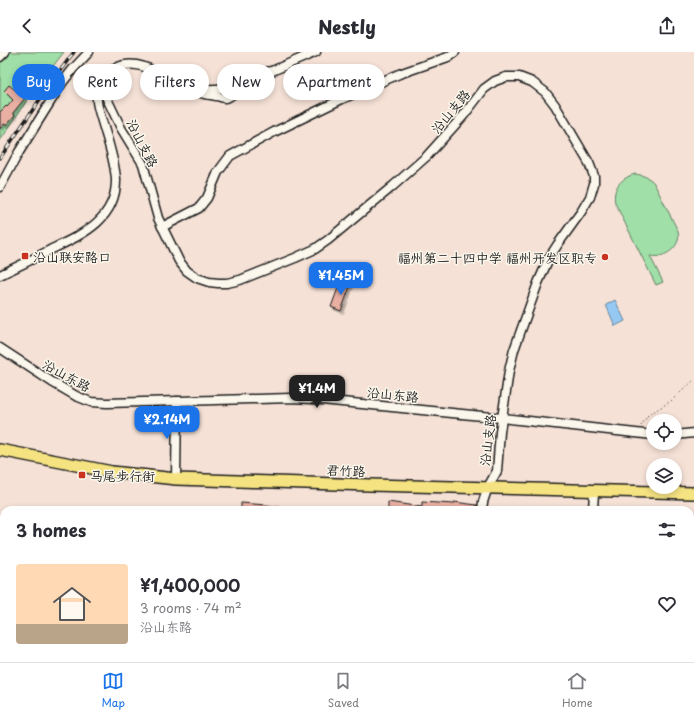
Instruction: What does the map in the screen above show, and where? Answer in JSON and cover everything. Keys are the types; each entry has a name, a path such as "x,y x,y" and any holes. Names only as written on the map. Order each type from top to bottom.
{"main road":[{"name":"君竹路","path":"1,452 112,472 176,479 694,493"}],"street":[{"path":"0,57 5,52"},
{"path":"0,187 19,152 62,82 90,52"},
{"path":"275,70 316,52"},
{"path":"162,227 199,208 207,198 218,172 230,156 274,132 342,99 399,74 448,57 455,52"},
{"path":"122,64 135,63 140,65"},
{"name":"沿山支路","path":"108,100 121,128 143,164 155,208 162,227 184,268 193,276 201,280 223,283 240,280 295,258 315,249 337,234 436,147 490,84 510,76 519,77 539,86 545,92 555,104 589,162 594,176 594,184 590,197 581,212 549,258 538,282 514,350 500,432 497,471 488,487 482,506"},
{"path":"0,275 78,236 96,224 110,206 114,198 116,178 112,154 97,100"},
{"name":"沿山东路","path":"0,348 68,391 91,402 107,403 312,398 646,435"},
{"path":"176,479 177,401"},
{"path":"682,434 694,433"},
{"path":"593,506 594,491"}],"path":[{"path":"636,434 648,415 671,401 694,380"}],"green space":[{"path":"0,52 64,52 55,64 12,64 12,100 27,100 0,141"},
{"path":"635,174 650,179 654,183 679,235 675,247 668,253 660,256 650,256 663,282 656,285 615,203 614,198 616,188 619,184 626,178"}],"water":[{"path":"615,300 625,321 615,326 606,305"}],"building":[{"path":"9,85 12,87 12,99 4,91"},
{"path":"13,100 23,100 13,113 15,115 0,129 0,112 6,106 7,107"},
{"path":"341,280 351,284 341,311 331,307"},
{"path":"388,502 415,506 388,506"},
{"path":"422,502 454,504 454,502 477,505 422,506"},
{"path":"241,503 279,506 241,506"}],"railway":[{"path":"0,158 74,52"}],"place":[{"name":"沿山联安路口","path":"25,256"},
{"name":"福州第二十四中学 福州开发区职专","path":"605,257"},
{"name":"马尾步行街","path":"82,475"}]}
